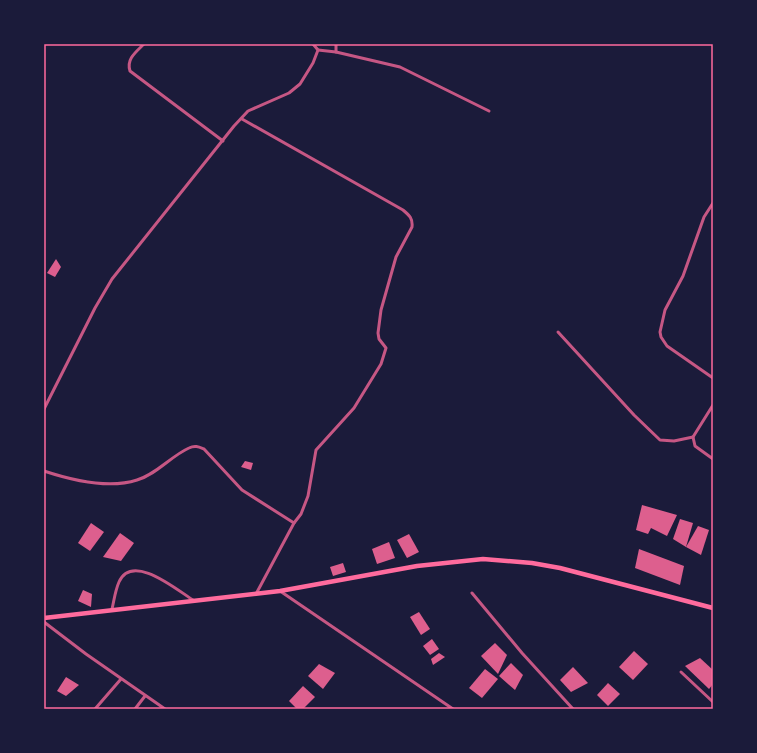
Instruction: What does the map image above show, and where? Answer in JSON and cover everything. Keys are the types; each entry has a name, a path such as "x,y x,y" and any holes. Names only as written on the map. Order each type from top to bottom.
{"main road":[{"path":"44,618 112,609 280,591 423,565 483,559 532,563 560,568 713,608"}],"street":[{"path":"144,44 130,58 128,65 130,71 223,141"},
{"path":"313,44 318,50 336,52 410,72 489,111"},
{"path":"336,44 336,52"},
{"path":"44,410 92,314 112,279 242,119 256,106 277,99 300,84 313,63 318,50"},
{"path":"242,119 403,210 413,221 412,227 396,257 381,310 378,333 379,339 384,343 386,348 381,364 354,408 316,450 308,496 301,514 294,523 256,594"},
{"path":"713,203 704,217 683,276 665,310 660,332 661,337 668,346 713,378"},
{"path":"558,332 634,415 660,440 674,441 693,437"},
{"path":"713,405 693,437 695,446 713,459"},
{"path":"44,471 79,482 130,482 144,477 189,448 199,447 204,449 242,490 294,523"},
{"path":"112,609 119,581 126,574 138,570 148,572 193,600"},
{"path":"280,591 453,709"},
{"path":"472,593 526,659 573,709"},
{"path":"44,622 121,679 165,709"},
{"path":"681,672 713,702"},
{"path":"95,709 121,679"},
{"path":"135,709 145,696"}],"building":[{"path":"56,259 61,267 55,277 47,273"},
{"path":"245,461 253,463 251,470 241,467"},
{"path":"642,505 677,515 667,536 651,528 648,534 636,530"},
{"path":"680,519 693,523 686,547 673,539"},
{"path":"91,523 104,532 90,551 78,543"},
{"path":"698,526 709,530 701,555 686,547"},
{"path":"120,533 134,543 121,561 103,557"},
{"path":"409,534 419,552 407,558 397,540"},
{"path":"389,542 395,558 377,564 372,549"},
{"path":"639,549 684,566 680,585 635,568"},
{"path":"343,563 346,572 333,576 330,567"},
{"path":"83,590 92,594 91,607 78,601"},
{"path":"419,612 430,629 421,635 410,617"},
{"path":"432,639 439,649 430,655 423,646"},
{"path":"495,643 507,655 498,674 481,656"},
{"path":"634,651 648,664 633,680 619,667"},
{"path":"439,653 445,657 433,665 431,659"},
{"path":"700,658 713,670 713,684 709,689 685,666"},
{"path":"511,663 523,675 515,690 499,676"},
{"path":"319,664 335,673 323,689 308,676"},
{"path":"573,667 588,683 571,692 560,680"},
{"path":"485,669 498,679 482,698 469,688"},
{"path":"66,677 79,685 66,696 57,691"},
{"path":"608,683 620,694 608,706 597,695"},
{"path":"303,686 315,697 303,709 297,709 289,701"}]}
